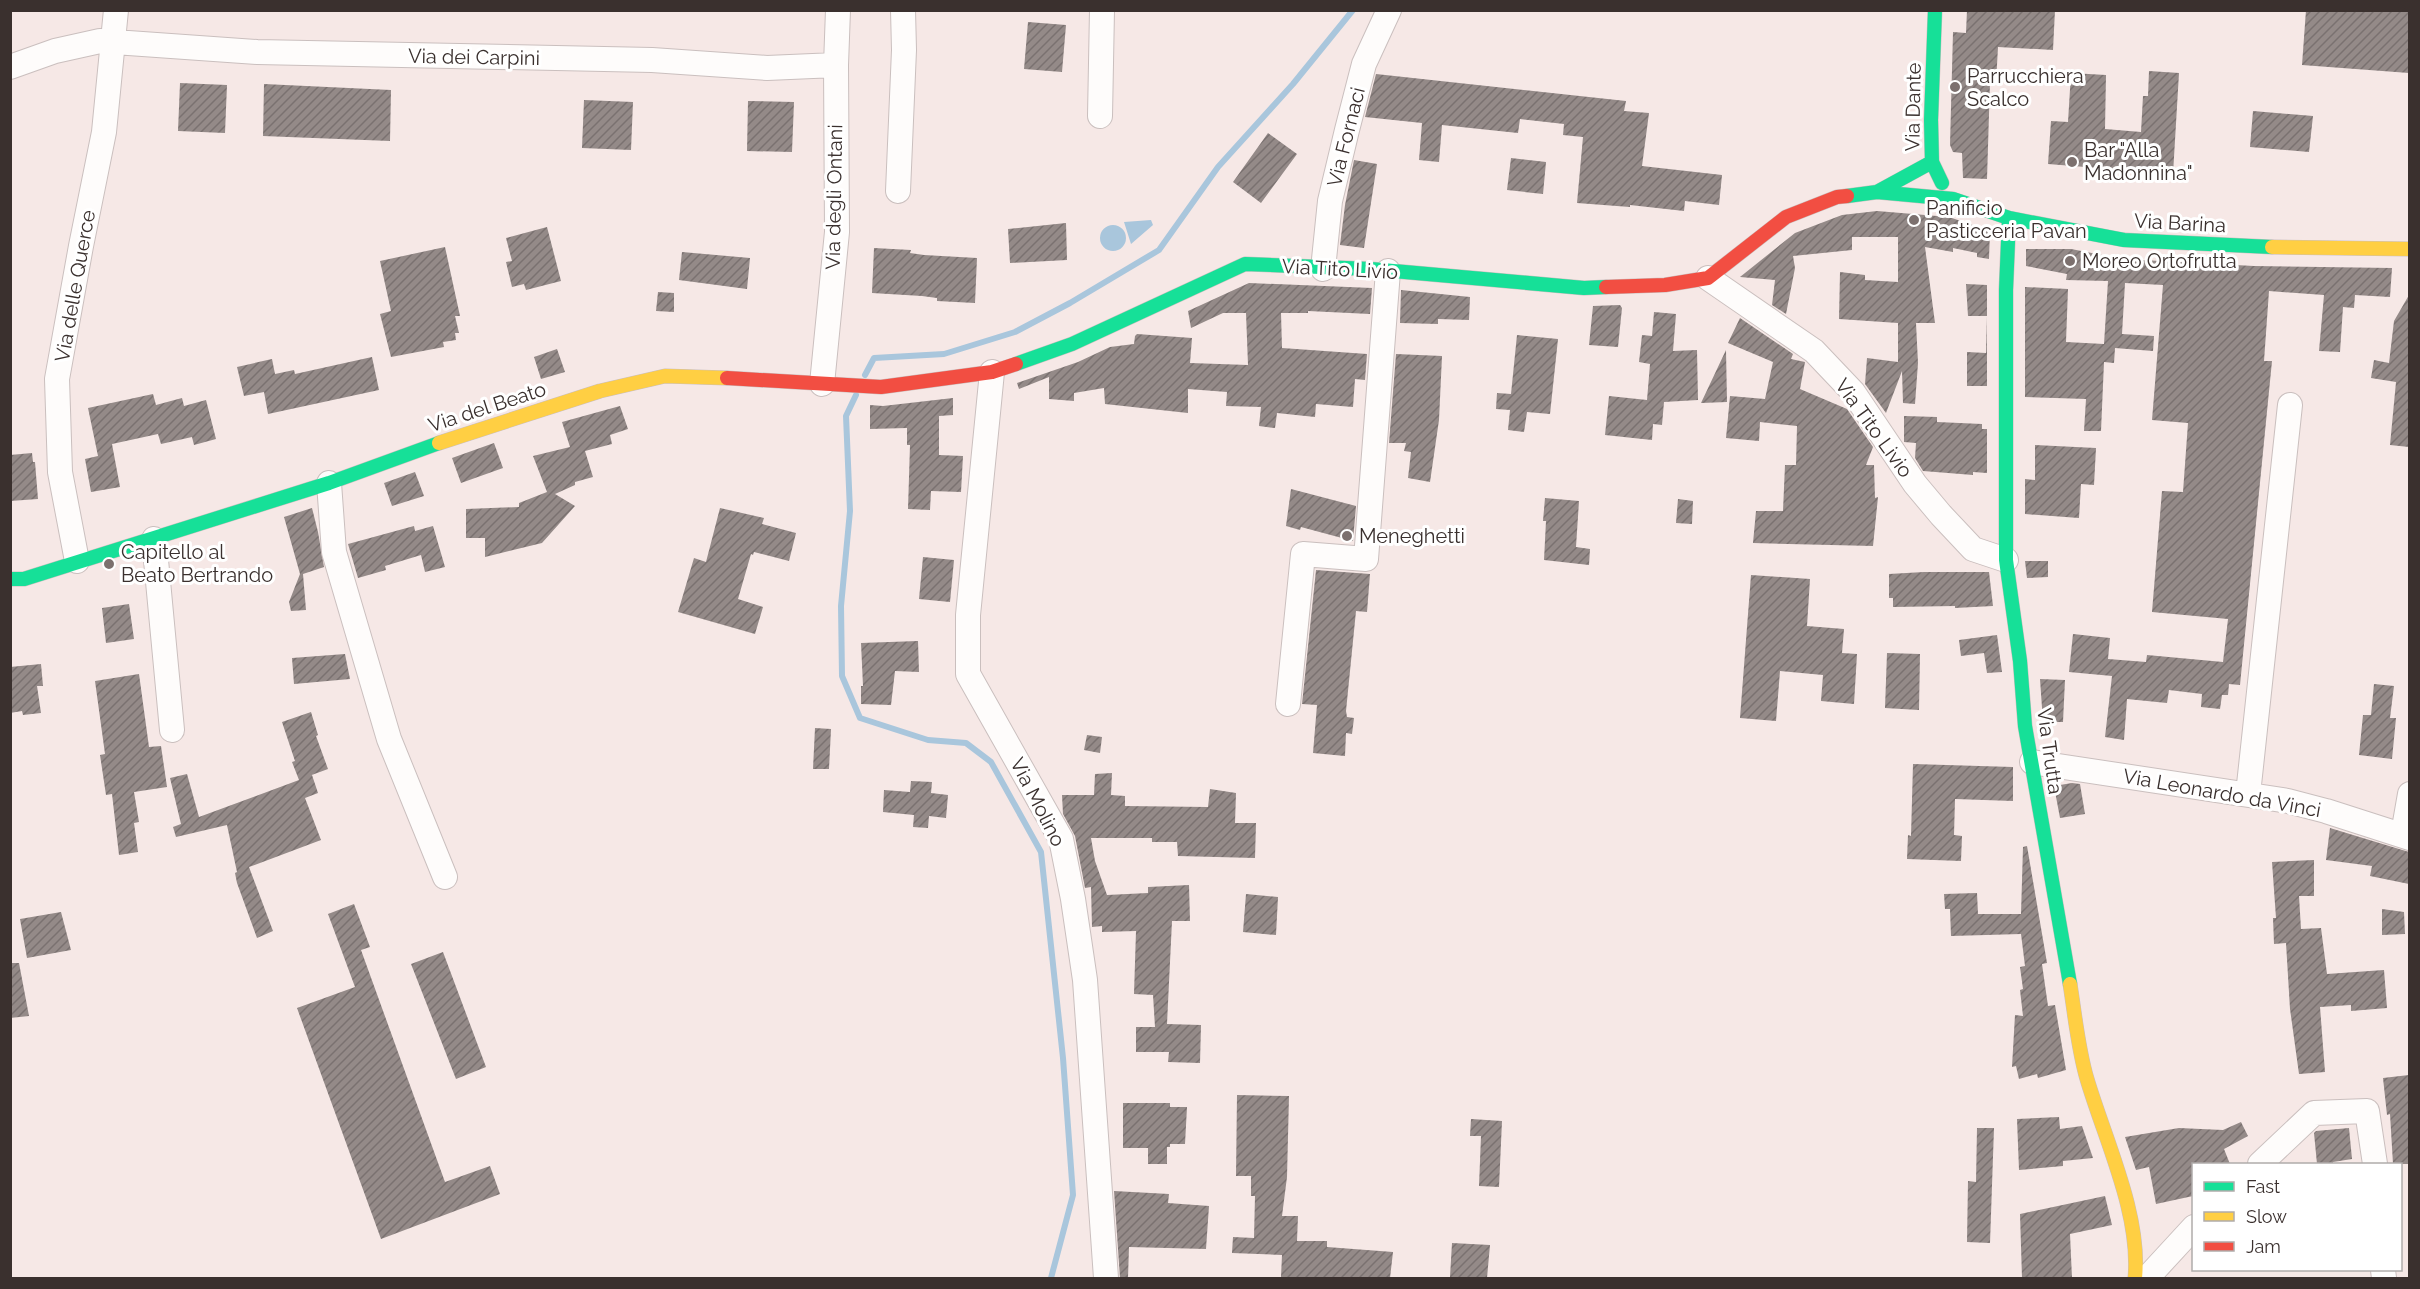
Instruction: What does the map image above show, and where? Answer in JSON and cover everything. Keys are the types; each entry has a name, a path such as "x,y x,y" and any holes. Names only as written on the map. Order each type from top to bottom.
{"street":[{"name":"Via delle Querce","path":"77,561 60,472 57,379 104,132 117,10"},
{"name":"Via degli Ontani","path":"834,384 838,10"},
{"path":"898,191 904,50 903,10"},
{"path":"1100,116 1102,10"},
{"name":"Via Fornaci","path":"1323,269 1330,201 1355,97 1364,64 1389,10"},
{"name":"Via Dante","path":"1935,10 1931,120 1932,162 1940,180 1953,199"},
{"name":"Via dei Carpini","path":"10,67 55,51 100,41 257,52 652,60 767,68 836,65"},
{"name":"Via Tito Livio","path":"1877,192 1932,162"},
{"name":"Via Tito Livio","path":"992,372 1072,344 1245,264 1388,271 1584,288 1665,285 1708,278 1786,217 1837,197 1877,192 1953,199"},
{"name":"Via Barina","path":"1953,199 2009,218 2124,240 2255,247 2409,249"},
{"name":"Via Trutta","path":"2009,218 2006,290 2006,560 2020,661 2025,726 2086,1076 2127,1204 2137,1258 2135,1278"},
{"path":"1288,704 1303,554 1366,559 1388,271"},
{"name":"Via Tito Livio","path":"1708,278 1814,351 1852,392 1915,484 1941,515 1973,549 2006,560"},
{"name":"Via del Beato","path":"10,579 24,579 329,483 474,430 600,391 665,376 880,387 992,372"},
{"name":"Via Molino","path":"992,372 968,615 968,674 1061,839 1073,898 1085,980 1106,1278"},
{"path":"2248,794 2290,405"},
{"path":"329,483 334,552 382,717 445,877"},
{"path":"154,539 172,730"},
{"name":"Via Leonardo da Vinci","path":"2032,762 2248,794 2326,811 2406,836"},
{"path":"2406,836 2409,794"},
{"path":"2261,1163 2314,1113 2367,1111 2375,1163"},
{"path":"2147,1278 2192,1228"}],"water":[{"path":"1151,220 1153,225 1131,244 1124,222"},
{"path":"1113,225 1122,229 1126,238 1122,247 1113,251 1104,247 1100,238 1104,229"}],"building":[{"path":"1967,10 2055,10 2053,50 1998,47 1996,83 1990,82 1987,179 1963,178 1962,153 1953,152 1950,145 1953,32 1966,33"},
{"path":"2306,10 2409,10 2409,73 2302,65"},
{"path":"1028,22 1066,25 1062,72 1024,69"},
{"path":"2149,71 2179,73 2173,174 2048,164 2051,121 2068,122 2071,73 2106,75 2105,129 2141,132 2143,96 2148,96"},
{"path":"1376,74 1626,101 1624,111 1649,113 1642,166 1722,175 1719,205 1685,201 1684,211 1630,205 1630,207 1577,203 1583,137 1563,135 1564,124 1520,119 1518,133 1442,125 1439,162 1419,160 1422,123 1365,117"},
{"path":"180,83 227,85 225,133 178,131"},
{"path":"264,84 391,90 390,141 263,136"},
{"path":"584,100 633,102 631,150 582,148"},
{"path":"748,101 794,102 792,152 747,151"},
{"path":"2253,111 2313,116 2309,152 2250,147"},
{"path":"1268,133 1297,154 1261,203 1233,182"},
{"path":"1511,158 1546,162 1543,194 1507,190"},
{"path":"1354,160 1377,164 1364,248 1340,245"},
{"path":"1877,211 1949,217 1990,231 1989,259 1977,257 1977,253 1953,248 1953,252 1925,247 1935,323 1916,323 1918,363 1915,404 1903,403 1902,371 1886,413 1865,384 1867,358 1898,362 1898,323 1839,319 1840,272 1865,275 1865,280 1898,282 1898,237 1852,237 1852,250 1793,256 1795,268 1786,314 1772,305 1775,280 1740,277 1795,233 1842,215"},
{"path":"1066,223 1067,260 1010,263 1008,229"},
{"path":"547,227 561,281 526,290 524,284 512,287 506,262 512,261 506,238"},
{"path":"445,247 460,316 455,316 459,333 455,333 456,340 443,342 444,347 391,357 380,314 391,311 380,261"},
{"path":"874,248 911,250 910,253 924,255 977,258 975,303 937,301 937,298 922,296 872,293"},
{"path":"2026,249 2071,249 2123,259 2254,266 2392,268 2390,297 2355,295 2354,308 2343,307 2340,352 2319,351 2324,295 2269,291 2264,361 2272,361 2240,685 2229,684 2228,695 2222,695 2220,709 2201,707 2202,694 2169,690 2167,703 2127,699 2124,740 2105,737 2112,676 2069,672 2073,634 2110,638 2108,659 2146,662 2147,655 2223,662 2228,619 2152,612 2162,491 2183,492 2188,423 2152,420 2163,285 2125,283 2122,334 2154,336 2153,351 2115,348 2114,363 2104,362 2101,431 2084,431 2086,399 2025,397 2025,287 2068,289 2066,342 2104,344 2108,281 2066,280 2067,274 2026,266"},
{"path":"682,252 750,258 747,289 679,280"},
{"path":"1249,283 1372,288 1370,314 1308,311 1308,313 1281,313 1282,348 1367,354 1365,380 1355,379 1353,407 1316,404 1315,417 1277,413 1275,428 1259,426 1261,407 1226,406 1227,392 1188,389 1188,413 1105,404 1104,388 1074,393 1074,401 1049,399 1049,377 1019,389 1017,383 1078,362 1110,347 1134,344 1137,334 1192,338 1190,363 1248,365 1246,313 1223,313 1191,328 1188,311"},
{"path":"1966,284 1987,285 1987,316 1968,316"},
{"path":"1401,290 1470,297 1469,320 1438,319 1438,324 1400,323"},
{"path":"658,292 674,293 674,312 656,311"},
{"path":"2409,295 2409,447 2390,445 2396,382 2371,378 2374,360 2389,363 2394,321"},
{"path":"1620,305 1622,308 1618,347 1589,345 1593,306"},
{"path":"1654,312 1676,314 1673,351 1697,350 1698,400 1664,402 1662,425 1653,424 1652,440 1605,435 1609,396 1647,400 1650,364 1639,362 1642,335 1652,336"},
{"path":"1987,316 1987,386 1967,386 1967,352 1986,353"},
{"path":"1740,318 1793,354 1791,359 1805,362 1800,389 1847,409 1873,447 1866,465 1874,465 1875,498 1878,497 1873,546 1753,543 1756,511 1783,511 1785,465 1796,465 1797,426 1760,422 1759,441 1726,438 1730,396 1765,399 1773,362 1728,343"},
{"path":"1517,335 1558,339 1550,414 1527,412 1524,432 1508,430 1510,410 1496,409 1497,393 1511,394"},
{"path":"557,349 565,372 541,379 534,357"},
{"path":"1726,350 1727,402 1701,403"},
{"path":"1396,354 1442,356 1439,420 1430,482 1408,478 1411,452 1404,451 1406,443 1389,443"},
{"path":"372,357 379,390 268,414 264,392 244,396 237,367 272,359 275,374 294,370 295,374"},
{"path":"153,394 156,405 182,398 184,406 206,400 216,439 194,445 192,437 161,444 158,434 112,444 120,487 91,492 85,459 98,456 88,408"},
{"path":"953,398 953,415 939,416 939,455 963,456 961,492 931,491 930,510 908,509 910,445 907,445 907,428 870,429 870,405 883,406"},
{"path":"620,406 628,429 610,435 612,444 585,451 593,477 575,482 575,485 555,494 575,506 542,543 485,557 485,538 466,538 466,509 519,507 519,503 547,492 533,456 570,447 562,422"},
{"path":"1904,416 1937,417 1937,422 1982,424 1982,429 1987,429 1987,473 1973,472 1973,475 1923,471 1915,458 1916,443 1904,442"},
{"path":"494,443 503,468 461,483 452,458"},
{"path":"2035,445 2096,448 2094,485 2081,484 2079,518 2025,514 2025,479 2035,480"},
{"path":"32,453 33,462 35,462 38,499 10,501 10,455"},
{"path":"415,472 424,496 392,506 384,483"},
{"path":"1291,489 1356,506 1353,541 1301,527 1300,530 1286,526"},
{"path":"1545,498 1579,501 1576,547 1590,549 1589,565 1544,560"},
{"path":"1678,499 1693,501 1692,524 1676,523"},
{"path":"312,508 324,567 303,574 306,610 291,611 289,602 300,574 284,517"},
{"path":"720,508 764,518 762,524 796,533 789,561 754,552 753,555 751,554 738,599 763,607 755,634 678,612 694,558 706,562"},
{"path":"414,526 415,531 433,526 445,567 425,572 421,555 385,566 386,570 358,578 348,544"},
{"path":"923,557 954,560 950,602 919,599"},
{"path":"2025,561 2048,561 2048,577 2027,578"},
{"path":"1316,570 1370,574 1367,612 1356,611 1346,711 1347,717 1354,718 1352,734 1346,733 1345,756 1313,753 1317,705 1302,704"},
{"path":"1989,572 1993,606 1893,607 1893,598 1889,598 1889,574"},
{"path":"1751,575 1810,579 1807,626 1844,629 1842,653 1857,654 1854,704 1821,701 1823,675 1780,671 1776,721 1740,718"},
{"path":"129,604 134,639 106,643 102,608"},
{"path":"1997,635 2002,672 1987,673 1984,653 1961,656 1959,640"},
{"path":"918,641 919,672 895,671 891,705 861,704 861,686 863,686 861,643"},
{"path":"1887,653 1920,654 1919,710 1885,708"},
{"path":"345,654 350,679 294,684 292,658"},
{"path":"41,664 43,686 37,686 41,713 23,715 22,711 10,713 10,667"},
{"path":"139,674 149,747 161,746 167,787 134,792 139,822 134,823 138,852 119,855 112,794 106,795 100,755 105,754 95,681"},
{"path":"2040,679 2065,680 2063,722 2043,722"},
{"path":"2374,684 2394,686 2390,718 2396,718 2392,759 2359,755 2363,715 2371,715"},
{"path":"311,712 318,735 316,736 328,769 309,776 312,775 318,793 305,798 321,840 249,867 273,931 257,938 237,883 235,873 237,872 227,825 176,837 173,827 181,824 170,778 187,774 199,817 299,780 282,722"},
{"path":"815,728 831,729 829,769 813,769"},
{"path":"1087,735 1102,737 1100,753 1084,750"},
{"path":"1913,764 2013,767 2013,801 1955,799 1954,835 1962,836 1961,861 1907,859 1908,835 1911,836"},
{"path":"1112,773 1111,795 1125,796 1125,806 1208,807 1210,789 1236,793 1235,823 1256,823 1255,858 1178,856 1177,842 1152,842 1152,838 1091,838 1095,861 1107,895 1148,893 1148,887 1189,885 1190,921 1172,921 1167,1024 1201,1025 1200,1063 1168,1062 1169,1052 1136,1052 1136,1027 1155,1027 1153,995 1134,994 1136,931 1102,932 1102,926 1092,927 1091,887 1085,888 1075,836 1063,814 1062,795 1094,795 1095,774"},
{"path":"911,781 932,782 931,793 948,795 946,818 929,816 928,828 913,827 914,815 883,812 884,790 910,792"},
{"path":"2080,784 2085,814 2060,818 2054,786"},
{"path":"2330,828 2409,852 2409,884 2370,876 2372,866 2326,860"},
{"path":"2027,846 2047,963 2042,964 2048,1006 2055,1005 2066,1070 2038,1078 2037,1074 2019,1079 2016,1066 2012,1067 2015,1015 2023,1016 2020,967 2025,966 2021,934 1951,936 1950,909 1945,909 1944,894 1977,893 1978,914 2021,914 2023,847"},
{"path":"2314,860 2314,896 2299,896 2301,929 2321,928 2327,974 2384,970 2387,1008 2351,1011 2351,1005 2320,1007 2325,1072 2299,1074 2290,1009 2286,943 2274,944 2273,918 2276,918 2272,862"},
{"path":"1246,894 1278,897 1276,935 1243,932"},
{"path":"354,904 370,947 361,950 445,1182 490,1166 500,1194 381,1239 297,1008 355,987 328,914"},
{"path":"2382,909 2404,912 2405,934 2382,935"},
{"path":"61,912 71,950 27,958 20,919"},
{"path":"443,952 486,1067 456,1079 411,964"},
{"path":"10,963 19,963 29,1016 10,1018"},
{"path":"2409,1075 2409,1164 2393,1163 2390,1114 2387,1115 2383,1078"},
{"path":"1237,1095 1289,1096 1287,1177 1282,1216 1298,1216 1297,1241 1327,1241 1327,1247 1393,1252 1390,1278 1281,1277 1282,1255 1232,1253 1233,1237 1254,1238 1255,1196 1251,1196 1251,1176 1236,1176"},
{"path":"1123,1103 1170,1103 1170,1107 1187,1107 1185,1144 1170,1144 1170,1147 1167,1147 1167,1164 1148,1164 1148,1148 1123,1148"},
{"path":"2059,1117 2060,1129 2082,1126 2093,1158 2063,1161 2063,1166 2019,1170 2017,1119"},
{"path":"1471,1119 1502,1121 1499,1187 1479,1186 1481,1136 1470,1136"},
{"path":"2241,1122 2248,1136 2224,1149 2230,1163 2192,1163 2192,1196 2156,1204 2149,1167 2136,1170 2125,1137 2179,1128 2223,1130"},
{"path":"1977,1128 1994,1128 1990,1243 1967,1242 1968,1181 1976,1182"},
{"path":"2349,1128 2352,1159 2333,1163 2317,1163 2314,1133"},
{"path":"1114,1191 1169,1194 1168,1203 1209,1206 1206,1249 1129,1247 1128,1278 1120,1278"},
{"path":"2105,1196 2112,1225 2070,1234 2072,1278 2022,1278 2020,1214"},
{"path":"1452,1243 1490,1245 1487,1278 1450,1277"}],"waterway":[{"path":"865,375 874,358 944,354 1015,332 1070,303 1159,250 1218,167 1293,84 1353,10"},
{"path":"856,395 846,416 850,511 841,606 842,676 860,718 928,740 966,743 991,762 1041,852 1063,1058 1073,1195 1051,1278"}],"traffic: fast":[{"path":"1935,10 1931,120 1932,162 1942,183"},
{"path":"1847,196 1877,192 1932,162"},
{"path":"1877,192 1953,199 2009,218 2124,240 2272,247"},
{"path":"2009,218 2006,290 2006,560 2020,661 2025,726 2070,984"},
{"path":"1016,364 1072,344 1245,264 1371,269 1584,288 1606,287"},
{"path":"10,579 24,579 329,483 439,443"}],"traffic: slow":[{"path":"2272,247 2410,249"},
{"path":"439,443 600,391 665,376 727,378"},
{"path":"2070,984 2084,1068 2120,1177 2133,1228 2135,1278"}],"traffic: jam":[{"path":"1606,287 1665,285 1708,278 1786,217 1837,197 1847,196"},
{"path":"727,378 881,387 992,372 1016,364"}],"place":[{"name":"Parrucchiera Scalco","path":"1955,87"},
{"name":"Bar \"Alla Madonnina\"","path":"2072,162"},
{"name":"Panificio Pasticceria Pavan","path":"1914,220"},
{"name":"Moreo Ortofrutta","path":"2070,261"},
{"name":"Meneghetti","path":"1347,536"},
{"name":"Capitello al Beato Bertrando","path":"109,564"}]}
